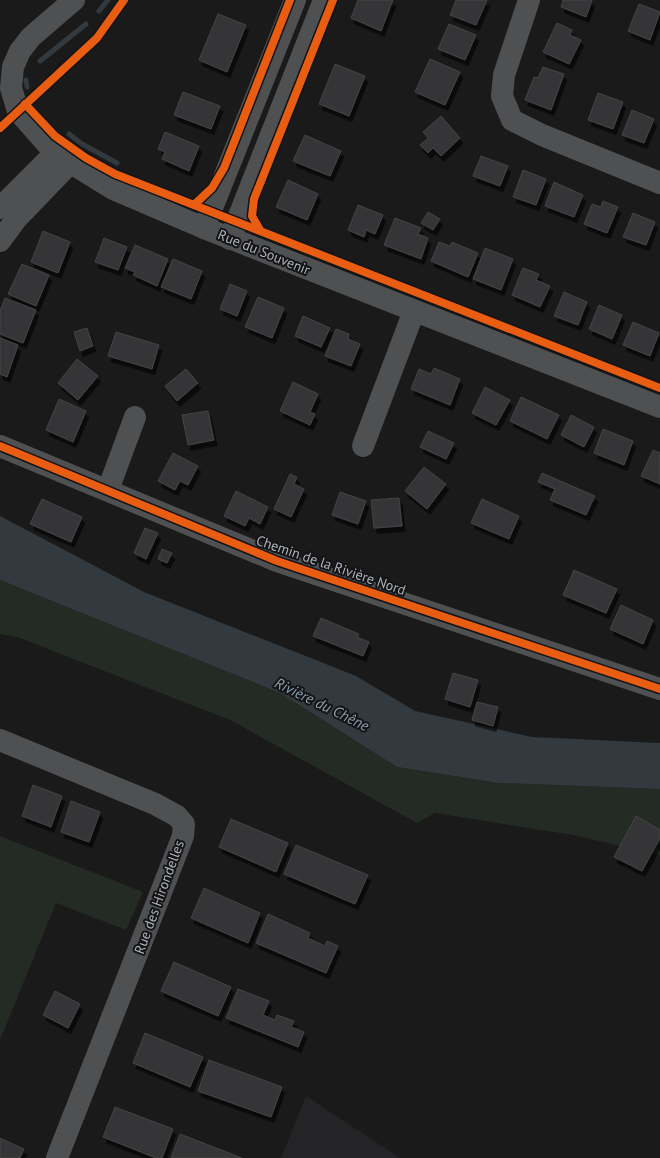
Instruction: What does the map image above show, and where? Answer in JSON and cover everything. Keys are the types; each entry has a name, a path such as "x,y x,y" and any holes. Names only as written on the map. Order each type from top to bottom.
{"street":[{"name":"Rue du Souvenir","path":"74,0 31,36 12,66 11,88 18,111 62,158 113,189 230,239 660,407"},
{"path":"204,228 295,0"},
{"path":"230,239 324,0"},
{"path":"529,0 504,75 502,96 512,120 542,135 660,182"},
{"path":"0,208 62,158"},
{"path":"0,241 62,158"},
{"path":"363,446 414,311"},
{"path":"108,490 135,417"},
{"name":"Chemin de la Rivière Nord","path":"0,446 277,561 660,689"},
{"name":"Rue des Hirondelles","path":"0,740 155,804 177,816 184,824 183,836 154,915 57,1158"}],"shaded area":[{"path":"0,580 280,693 397,767 499,783 660,789 660,855 573,835 435,813 417,823 230,720 17,637 0,634"},
{"path":"0,836 143,892 126,930 56,903 0,1040"},
{"path":"306,1096 400,1158 281,1158"}],"water":[{"name":"Rivière du Chêne","path":"0,516 144,592 356,676 415,711 532,737 660,743 660,789 499,783 397,767 280,693 0,580"}],"building":[{"path":"358,0 393,0 381,31 351,18"},
{"path":"456,0 487,0 476,25 450,15"},
{"path":"563,0 592,0 586,17 561,7"},
{"path":"639,4 660,12 650,40 628,31"},
{"path":"218,14 246,25 227,72 199,60"},
{"path":"557,23 572,30 570,35 581,40 569,64 543,52"},
{"path":"449,24 476,35 465,60 438,49"},
{"path":"430,59 460,72 445,105 415,92"},
{"path":"335,64 365,76 349,116 319,104"},
{"path":"543,67 564,74 551,110 525,100 534,77 538,78"},
{"path":"183,92 220,106 211,129 174,115"},
{"path":"598,93 623,102 613,129 588,120"},
{"path":"632,110 654,119 644,143 622,135"},
{"path":"441,116 460,138 441,156 433,148 428,153 420,145 428,138 423,132"},
{"path":"165,132 199,146 189,171 162,159 165,152 158,149"},
{"path":"305,135 341,151 330,176 293,161"},
{"path":"481,156 508,166 500,186 473,176"},
{"path":"523,170 546,179 536,205 513,197"},
{"path":"288,180 318,194 307,220 276,207"},
{"path":"554,182 583,195 574,217 545,206"},
{"path":"603,201 618,207 607,233 584,224 592,204 601,207"},
{"path":"358,205 383,215 375,234 366,230 364,237 348,230"},
{"path":"428,212 440,219 433,230 421,223"},
{"path":"633,213 655,222 646,245 623,237"},
{"path":"395,218 421,228 418,234 428,238 421,259 384,245"},
{"path":"43,231 70,242 58,273 31,262"},
{"path":"104,238 127,247 118,270 95,262"},
{"path":"439,242 450,246 452,242 478,253 468,277 431,261"},
{"path":"135,245 168,259 157,286 133,275 135,272 125,268"},
{"path":"485,248 513,259 501,290 473,279"},
{"path":"173,259 202,271 191,299 161,287"},
{"path":"22,264 49,275 36,306 8,294"},
{"path":"523,268 539,274 536,280 550,286 540,307 512,295"},
{"path":"230,284 247,291 237,316 220,309"},
{"path":"564,292 587,302 578,325 554,316"},
{"path":"258,297 284,308 272,338 245,327"},
{"path":"5,298 36,310 23,343 0,334 0,311"},
{"path":"599,305 622,315 612,339 589,329"},
{"path":"303,316 330,328 321,347 295,336"},
{"path":"633,322 659,333 650,356 623,345"},
{"path":"87,328 93,346 80,351 74,332"},
{"path":"336,329 349,334 348,339 360,344 351,366 325,356"},
{"path":"116,332 159,345 152,369 108,356"},
{"path":"0,338 18,345 7,377 0,374"},
{"path":"77,359 98,376 78,400 58,383"},
{"path":"434,368 460,379 450,405 411,389 419,369 431,374"},
{"path":"186,369 198,383 177,401 165,386"},
{"path":"293,382 318,394 310,412 315,414 310,425 280,411"},
{"path":"485,387 510,400 496,425 472,413"},
{"path":"521,397 559,415 547,439 510,421"},
{"path":"59,399 86,411 73,442 46,430"},
{"path":"208,411 214,440 188,445 182,415"},
{"path":"571,415 594,427 584,447 561,435"},
{"path":"603,429 633,441 624,465 594,453"},
{"path":"428,431 454,443 446,459 420,447"},
{"path":"653,450 660,453 660,484 641,476"},
{"path":"173,453 198,466 188,485 180,481 175,490 158,481"},
{"path":"424,467 446,484 427,509 405,491"},
{"path":"542,473 595,496 586,515 550,500 555,489 538,482"},
{"path":"290,474 297,477 294,484 304,489 291,517 274,509"},
{"path":"236,491 268,507 260,524 249,518 245,526 224,516"},
{"path":"340,492 366,501 358,524 332,515"},
{"path":"399,498 402,526 374,528 371,500"},
{"path":"42,499 82,517 71,542 30,524"},
{"path":"482,499 519,516 509,539 471,523"},
{"path":"145,528 158,533 146,559 134,553"},
{"path":"162,549 172,553 167,563 158,559"},
{"path":"574,570 617,589 606,613 563,595"},
{"path":"621,605 653,620 643,644 610,629"},
{"path":"321,618 359,634 357,637 369,642 363,656 313,636"},
{"path":"453,673 478,680 470,707 445,699"},
{"path":"477,702 498,707 493,726 472,720"},
{"path":"33,785 62,796 51,827 22,816"},
{"path":"71,801 100,812 89,842 61,832"},
{"path":"636,816 660,830 660,838 642,871 614,857"},
{"path":"231,819 288,843 276,872 219,847"},
{"path":"296,845 368,875 355,904 284,874"},
{"path":"204,888 260,913 248,943 191,918"},
{"path":"268,914 310,933 308,938 325,946 327,941 338,946 326,973 256,943"},
{"path":"174,962 231,987 218,1016 161,991"},
{"path":"238,989 269,1001 263,1015 275,1020 277,1015 294,1021 291,1027 304,1032 298,1047 226,1018"},
{"path":"55,991 80,1004 68,1028 43,1015"},
{"path":"145,1033 203,1057 190,1087 133,1063"},
{"path":"209,1060 282,1087 271,1117 198,1091"},
{"path":"115,1107 173,1129 162,1158 156,1158 103,1137"},
{"path":"180,1134 242,1158 171,1158"},
{"path":"0,1138 24,1149 20,1158 0,1158"}],"waterway":[{"path":"99,11 108,0"},
{"path":"40,61 86,24"},
{"path":"26,80 27,87"},
{"path":"69,134 82,144 117,163"}],"cycle path":[{"path":"0,128 97,38 124,0"},
{"path":"195,204 212,188 224,168 290,0"},
{"path":"260,230 252,216 254,199 333,0"},
{"path":"25,104 55,136 86,158 115,174 660,388"},
{"path":"0,446 277,561 660,689"}]}
